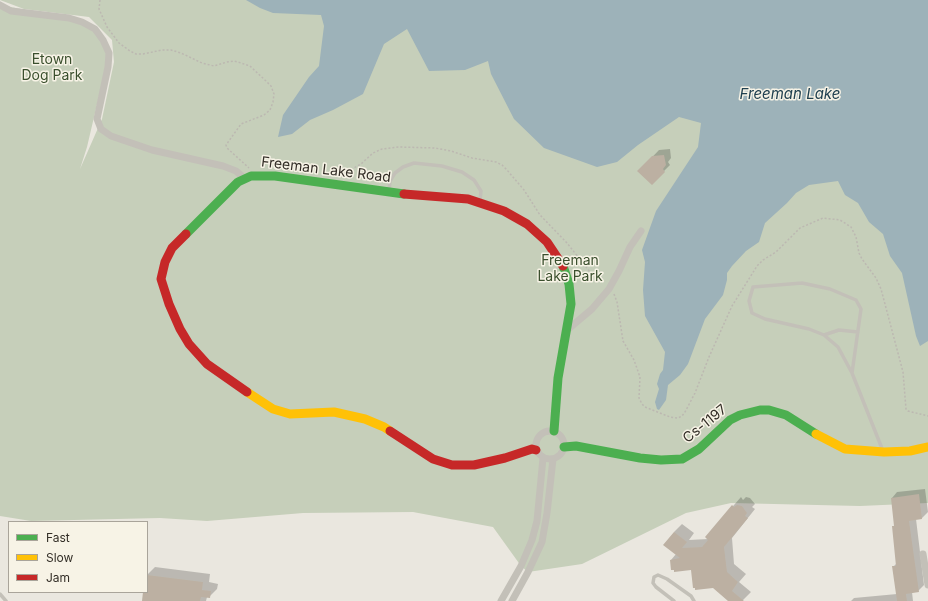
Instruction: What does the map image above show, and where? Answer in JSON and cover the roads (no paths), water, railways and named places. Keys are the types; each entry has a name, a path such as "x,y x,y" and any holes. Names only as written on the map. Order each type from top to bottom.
{"street":[{"path":"0,5 17,12 69,18 82,22 95,29 109,53 108,67 98,120 101,129 111,136 152,150 223,166 236,171 244,178"},
{"name":"Freeman Lake Road","path":"536,450 532,449 505,458 474,465 463,466 447,464 433,459 384,427 364,419 334,412 298,414 277,410 230,381 207,364 194,351 180,329 169,304 161,279 165,262 172,248 238,182 251,176 275,176 420,196 454,198 480,202 504,211 527,224 553,249 563,266 570,289 571,304 558,378 554,431"},
{"path":"566,331 592,309 610,288 630,247 641,231"},
{"name":"Cs-1197","path":"564,447 576,446 640,458 661,460 682,459 699,449 730,420 740,415 760,410 773,411 786,415 821,437 845,449 884,452 910,451 928,447"},
{"path":"547,431 554,431 564,442 562,453 553,459 543,458 536,450 538,436 547,431"},
{"path":"501,601 521,566 532,540 537,521 543,458"},
{"path":"512,601 542,542 553,459"},
{"path":"923,554 928,585"}],"lane":[{"path":"388,192 390,181 395,173 403,167 414,163 442,166 462,172 474,180 481,191 480,202"},
{"path":"852,373 862,309 856,300 830,289 802,283 753,287 749,301 752,313 765,319 809,329 824,335 838,347 852,373 884,452"},
{"path":"824,335 839,330 858,332"},
{"path":"674,601 653,583 654,577 658,574 690,596 694,601"},
{"path":"0,594 6,601"}],"water":[{"name":"Freeman Lake","path":"246,0 928,0 928,341 920,346 916,336 902,273 890,256 883,234 869,222 858,203 845,195 838,181 809,185 796,193 765,223 759,242 746,251 727,273 727,280 723,295 705,319 688,364 680,375 668,385 666,400 659,410 657,409 655,402 659,389 657,384 663,370 665,352 645,316 643,290 645,262 642,250 656,211 698,147 701,123 679,117 638,145 617,162 597,167 544,148 514,119 491,74 488,61 465,70 429,71 407,29 384,44 363,94 310,120 292,134 278,137 283,115 309,77 319,66 324,26 321,15 273,13"}],"park label":[{"name":"Etown Dog Park","path":"52,68"},
{"name":"Freeman Lake Park","path":"570,270"}]}
